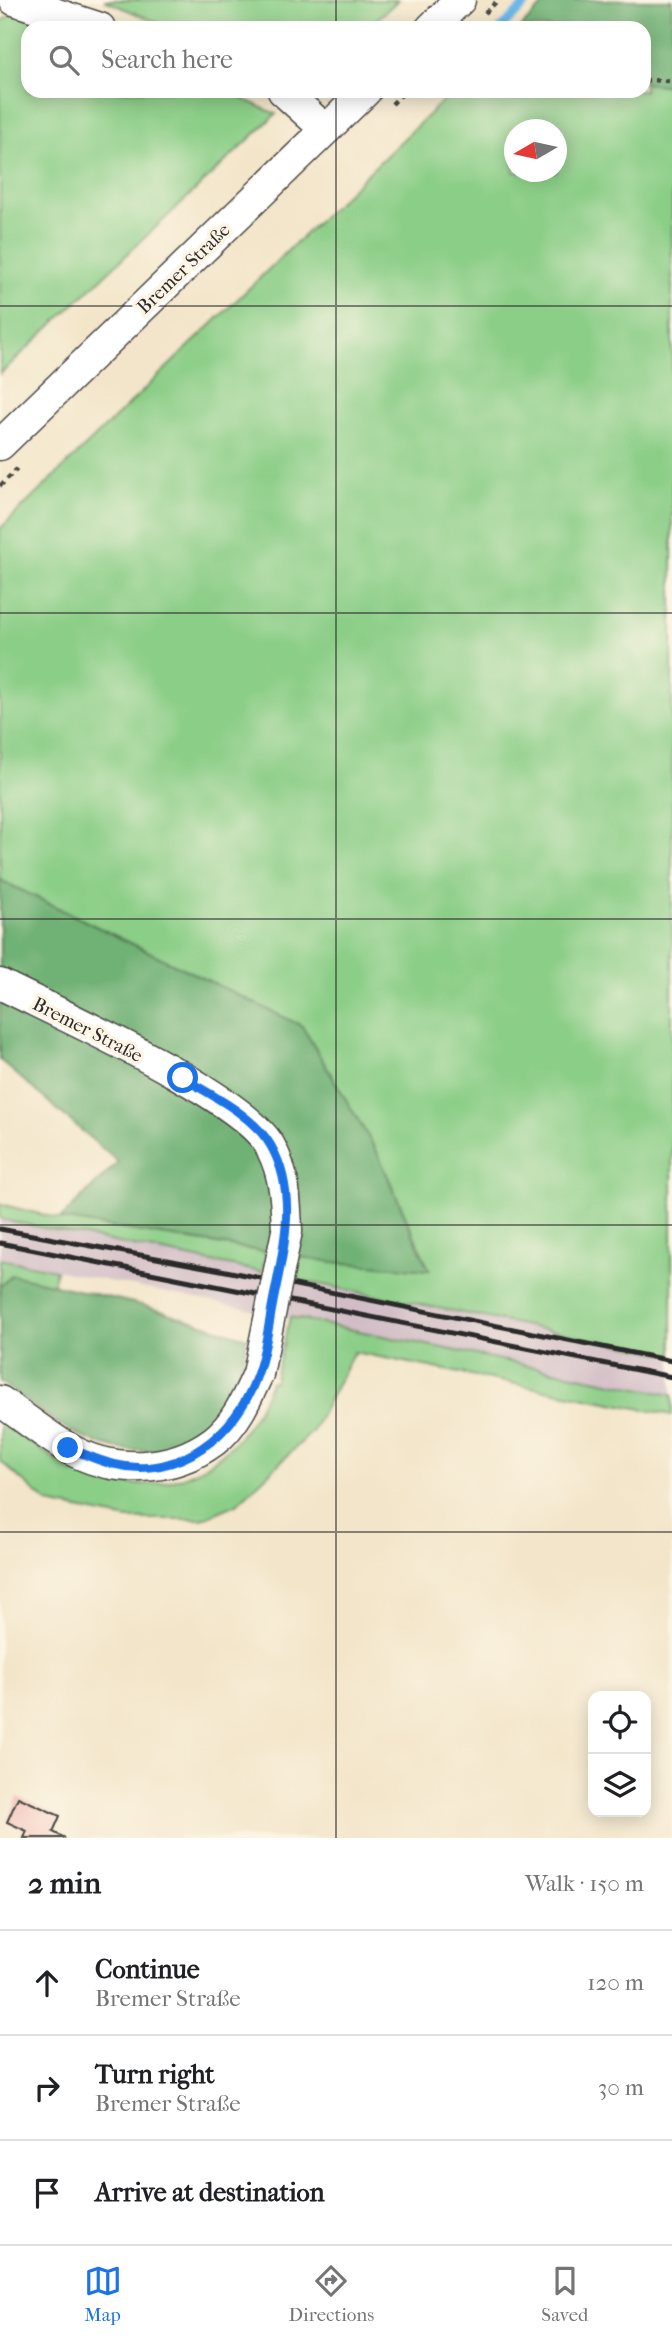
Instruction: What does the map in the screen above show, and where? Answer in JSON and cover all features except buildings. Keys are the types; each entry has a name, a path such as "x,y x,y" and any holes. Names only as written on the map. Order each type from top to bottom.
{"street":[{"path":"14,0 78,21"},
{"path":"438,21 460,0"},
{"path":"291,98 326,130"},
{"name":"Bremer Straße","path":"0,445 359,98"},
{"name":"Bremer Straße","path":"0,984 183,1078 234,1109 271,1146 285,1185 287,1231 258,1374 242,1408 216,1440 185,1459 152,1466 115,1465 68,1448 0,1401"}],"path":[{"path":"651,80 672,80"}],"shaded area":[{"path":"0,1219 672,1355 672,1395 0,1259"}],"green space":[{"path":"104,0 398,0 376,21 154,21"},
{"path":"548,0 672,0 672,86 651,84 651,21 527,21"},
{"path":"13,13 42,21 21,21 21,98 241,98 276,114 0,374 0,23"},
{"path":"651,84 672,86 672,1355 294,1279 300,1257 429,1269 376,1150 302,1026 0,880 0,529 446,98 651,98"},
{"path":"0,880 302,1026 376,1150 429,1270 332,1262 60,1219 118,1162 0,1060"},
{"path":"0,1204 60,1219 266,1252 262,1272 0,1219"},
{"path":"0,1259 56,1270 53,1285 12,1275 0,1287"},
{"path":"12,1275 142,1305 247,1338 237,1380 225,1410 205,1431 173,1447 155,1450 120,1449 85,1438 63,1426 0,1382 0,1287"},
{"path":"290,1317 672,1395 672,1415 354,1352 312,1432 237,1504 202,1519 128,1519 48,1503 0,1461 0,1420 59,1461 80,1472 112,1482 142,1484 170,1481 196,1471 220,1456 240,1436 257,1410 271,1381 274,1382"}],"waterway":[{"path":"508,21 530,0"}],"railway":[{"path":"0,1229 221,1270 672,1361"},
{"path":"0,1243 672,1377"}],"route":[{"path":"68,1448 115,1465 152,1466 185,1459 216,1440 242,1408 258,1374 287,1231 285,1185 271,1146 234,1109 183,1078"}]}
